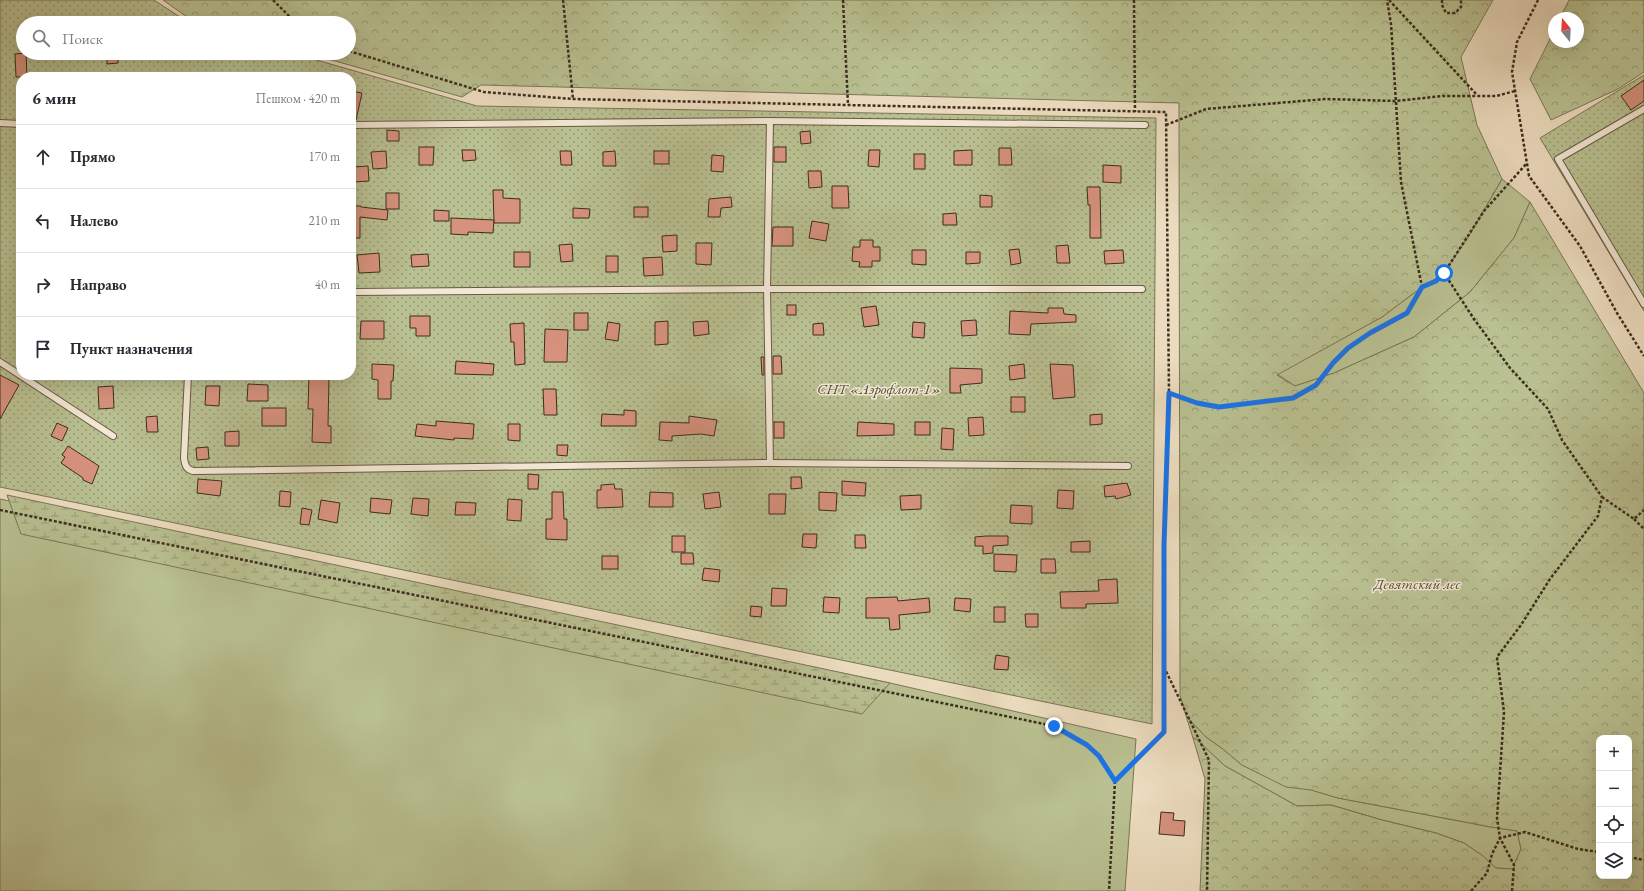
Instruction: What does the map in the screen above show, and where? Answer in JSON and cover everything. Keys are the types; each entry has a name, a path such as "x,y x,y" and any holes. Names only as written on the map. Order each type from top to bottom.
{"lane":[{"path":"1644,109 1558,159 1644,304"},
{"path":"770,121 767,289 770,463"},
{"path":"356,125 770,121 1145,125"},
{"path":"0,123 16,124"},
{"path":"356,292 767,289 1142,289"},
{"path":"0,362 16,372"},
{"path":"27,380 113,436"},
{"path":"188,380 184,458 185,466 188,470 193,472 770,463 1128,466"}],"path":[{"path":"273,0 289,16"},
{"path":"563,0 573,99"},
{"path":"843,0 848,105"},
{"path":"1134,0 1134,112"},
{"path":"1388,0 1478,96"},
{"path":"1388,0 1391,24 1401,182 1422,287"},
{"path":"1442,0 1442,5 1446,13 1455,13 1461,7 1461,0"},
{"path":"1538,0 1517,42 1512,72 1529,176 1580,246 1616,313 1644,356"},
{"path":"356,53 484,92 573,99 1166,112 1169,393 1164,545 1164,732 1115,781"},
{"path":"1166,125 1206,109 1326,99 1395,101 1443,96 1496,96 1515,91"},
{"path":"1169,393 1197,403 1219,407 1293,398 1316,385 1333,363 1348,348 1370,333 1407,313 1422,287 1436,281 1444,273 1484,210 1527,163"},
{"path":"1444,273 1474,319 1510,368 1548,409 1562,440 1602,497 1623,510 1644,529"},
{"path":"1512,891 1514,865 1500,838 1496,818 1504,712 1497,657 1522,625 1550,580 1598,516 1602,497"},
{"path":"0,510 1054,726 1087,745 1099,756 1115,781 1109,891"},
{"path":"1634,519 1644,510"},
{"path":"1164,666 1208,760 1207,891"},
{"path":"1471,891 1487,873 1492,854 1500,838 1525,832 1578,848 1596,851"},
{"path":"1632,858 1644,860"}],"green space":[{"name":"СНТ «Аэрофлот-1»","path":"0,0 154,0 178,16 16,16 16,60 316,60 477,106 1156,118 1152,724 0,487"},
{"name":"Девятский лес","path":"163,0 1493,0 1461,57 1477,125 1502,179 1470,234 1444,273 1436,281 1422,287 1382,317 1277,375 1295,386 1334,373 1414,337 1470,292 1514,238 1530,202 1644,393 1644,891 1200,891 1205,779 1193,738 1196,739 1225,766 1297,806 1331,805 1382,820 1436,833 1464,843 1483,856 1496,868 1514,869 1514,865 1521,849 1517,831 1338,798 1311,790 1286,787 1242,765 1206,737 1186,716 1180,695 1179,103 481,85 462,97 332,60 356,60 356,16 186,16"},
{"path":"1569,0 1644,0 1644,72 1618,89 1551,120 1530,79 1548,43 1548,48 1584,48 1584,12 1563,12"},
{"path":"1644,75 1644,311 1540,138"},
{"path":"1502,179 1530,202 1514,238 1470,292 1414,337 1334,373 1295,386 1277,374 1382,317 1422,287 1436,281 1470,234"},
{"path":"7,495 890,683 862,714 21,534"},
{"path":"0,499 890,683 1136,739 1125,891 0,891"},
{"path":"1186,716 1206,737 1242,765 1263,775 1338,798 1517,831 1521,849 1514,865 1514,869 1495,868 1483,856 1464,843 1436,833 1382,820 1331,805 1297,806 1225,766 1196,739 1193,738"}],"building":[{"path":"15,54 16,60 26,60 27,72 16,72 16,77"},
{"path":"107,60 118,60 118,63 107,64"},
{"path":"1644,80 1644,101 1631,110 1621,96"},
{"path":"356,92 362,93 356,120"},
{"path":"387,130 399,131 399,141 387,141"},
{"path":"810,131 811,143 801,144 800,132"},
{"path":"419,147 434,147 433,165 419,165"},
{"path":"774,147 786,147 786,162 774,162"},
{"path":"999,148 1011,148 1012,165 999,165"},
{"path":"462,150 475,150 476,160 463,161"},
{"path":"869,150 880,150 879,167 868,166"},
{"path":"972,150 972,165 954,165 954,151"},
{"path":"386,151 387,168 373,169 371,152"},
{"path":"560,151 571,151 572,165 561,165"},
{"path":"615,151 616,166 603,166 603,152"},
{"path":"654,151 669,151 669,164 654,164"},
{"path":"914,154 925,154 925,169 914,169"},
{"path":"712,155 724,156 723,172 711,171"},
{"path":"1103,165 1121,166 1121,183 1103,182"},
{"path":"368,166 369,181 356,182 356,167"},
{"path":"808,171 821,171 822,187 809,188"},
{"path":"832,186 848,186 849,208 832,208"},
{"path":"1087,187 1100,187 1101,238 1090,238 1090,205 1088,205"},
{"path":"493,190 503,190 503,198 520,199 520,223 494,223"},
{"path":"386,193 399,193 399,209 386,209"},
{"path":"980,195 992,196 992,207 980,207"},
{"path":"731,197 732,207 721,208 720,217 708,217 709,199"},
{"path":"356,206 388,210 387,220 360,217 360,238 356,238"},
{"path":"634,207 648,207 648,217 634,217"},
{"path":"573,208 590,209 589,218 573,218"},
{"path":"434,210 449,211 449,221 434,221"},
{"path":"956,213 957,225 943,225 943,214"},
{"path":"451,218 494,220 493,233 468,232 468,235 451,234"},
{"path":"812,221 829,224 826,241 809,238"},
{"path":"773,227 793,227 793,246 772,246"},
{"path":"677,235 677,251 663,252 662,236"},
{"path":"860,240 873,240 873,247 880,247 880,261 872,261 872,267 859,267 860,262 852,261 853,247 860,247"},
{"path":"696,243 712,243 711,265 696,264"},
{"path":"572,244 573,261 561,262 559,245"},
{"path":"1068,245 1070,263 1057,263 1056,246"},
{"path":"1019,249 1021,263 1011,265 1009,250"},
{"path":"912,250 926,250 926,265 912,264"},
{"path":"1123,250 1124,263 1105,264 1104,251"},
{"path":"514,252 530,252 530,267 514,267"},
{"path":"966,252 980,252 980,263 966,264"},
{"path":"379,253 380,272 359,273 357,255"},
{"path":"428,254 429,266 412,267 411,255"},
{"path":"606,256 618,256 618,272 606,272"},
{"path":"662,257 663,275 644,276 643,258"},
{"path":"787,305 796,305 796,315 787,315"},
{"path":"876,306 879,325 864,327 861,308"},
{"path":"1048,308 1063,308 1064,314 1076,315 1076,322 1031,324 1030,335 1009,334 1010,311 1048,313"},
{"path":"574,313 588,313 588,330 574,330"},
{"path":"410,316 430,316 430,336 416,336 416,328 410,328"},
{"path":"976,320 977,335 962,336 961,321"},
{"path":"361,321 384,321 384,339 360,339"},
{"path":"668,321 668,344 655,345 655,322"},
{"path":"708,321 709,334 694,336 693,322"},
{"path":"608,322 620,324 618,341 605,339"},
{"path":"913,322 925,323 924,338 912,337"},
{"path":"524,323 525,364 515,365 514,342 511,342 510,324"},
{"path":"823,323 824,335 813,335 813,324"},
{"path":"545,329 568,330 567,362 544,362"},
{"path":"773,356 781,356 782,374 773,374"},
{"path":"761,357 764,357 764,375 762,375"},
{"path":"456,361 494,364 493,375 455,374"},
{"path":"372,364 394,365 393,381 391,381 391,399 378,399 378,380 372,379"},
{"path":"1024,364 1025,378 1010,380 1009,366"},
{"path":"1050,364 1073,365 1075,397 1053,399"},
{"path":"950,368 982,369 982,383 960,385 961,393 950,393"},
{"path":"0,375 19,385 0,419"},
{"path":"309,380 329,380 328,426 331,426 331,443 312,442 313,409 308,409"},
{"path":"248,384 268,385 268,401 247,401"},
{"path":"113,386 114,408 99,409 98,387"},
{"path":"206,386 220,386 219,406 205,405"},
{"path":"543,389 556,389 557,415 544,415"},
{"path":"1011,397 1025,397 1025,412 1011,412"},
{"path":"262,408 286,408 286,426 262,426"},
{"path":"624,410 636,411 636,426 601,426 602,414 624,415"},
{"path":"1102,414 1102,424 1090,425 1090,415"},
{"path":"157,416 158,432 147,432 146,417"},
{"path":"689,416 717,420 714,436 701,434 672,436 672,441 659,440 660,422 689,423"},
{"path":"983,417 984,435 969,436 968,418"},
{"path":"436,421 474,424 473,439 454,438 454,440 415,436 417,424 436,426"},
{"path":"774,422 784,422 784,438 774,438"},
{"path":"858,422 894,424 894,435 857,436"},
{"path":"915,422 930,422 930,435 915,435"},
{"path":"57,423 68,428 62,441 51,436"},
{"path":"508,424 520,424 520,441 508,440"},
{"path":"942,428 954,429 953,450 941,449"},
{"path":"239,431 239,446 225,446 225,432"},
{"path":"557,445 568,445 567,456 557,455"},
{"path":"68,446 99,466 92,484 83,480 83,478 61,463 65,457 62,455"},
{"path":"208,447 209,459 197,460 196,448"},
{"path":"528,474 539,475 538,489 528,489"},
{"path":"791,477 801,477 802,488 791,489"},
{"path":"198,479 222,481 220,496 197,493"},
{"path":"842,481 866,483 865,496 842,495"},
{"path":"1127,483 1131,495 1116,499 1115,496 1105,497 1104,486"},
{"path":"614,484 615,489 622,489 623,507 597,508 597,490 601,490 601,485"},
{"path":"1058,490 1074,491 1073,509 1057,508"},
{"path":"280,491 291,492 290,507 279,506"},
{"path":"552,492 563,492 564,519 567,519 567,540 546,539 546,519 552,519"},
{"path":"650,492 673,493 673,507 649,507"},
{"path":"719,492 721,507 705,509 703,494"},
{"path":"819,492 837,493 836,511 819,510"},
{"path":"769,494 786,494 785,514 769,514"},
{"path":"921,495 921,509 901,510 900,496"},
{"path":"371,498 392,500 390,514 370,512"},
{"path":"413,498 429,499 428,516 411,514"},
{"path":"508,499 522,500 521,521 507,520"},
{"path":"321,500 340,503 337,523 318,519"},
{"path":"456,502 476,503 475,515 455,515"},
{"path":"1011,505 1032,506 1032,524 1010,523"},
{"path":"302,508 312,510 309,525 300,524"},
{"path":"803,534 817,534 816,548 802,547"},
{"path":"855,535 865,535 866,548 855,548"},
{"path":"672,536 685,536 685,552 672,552"},
{"path":"1008,536 1008,545 993,546 993,553 983,554 983,546 975,546 975,537"},
{"path":"1090,541 1090,552 1071,552 1071,542"},
{"path":"681,553 693,553 694,564 681,564"},
{"path":"994,554 1017,555 1016,572 994,571"},
{"path":"602,556 618,556 618,569 602,569"},
{"path":"1041,559 1055,559 1056,573 1041,573"},
{"path":"704,568 720,570 719,582 702,580"},
{"path":"1117,579 1118,603 1086,604 1086,608 1061,608 1060,592 1099,591 1098,580"},
{"path":"772,588 787,589 786,606 771,606"},
{"path":"824,597 840,598 839,613 823,612"},
{"path":"897,597 898,601 929,598 930,612 899,615 900,629 890,630 889,618 866,618 866,598"},
{"path":"955,598 971,599 970,612 954,610"},
{"path":"751,606 762,607 761,617 750,616"},
{"path":"994,607 1005,607 1005,622 994,622"},
{"path":"1025,614 1038,614 1038,627 1026,627"},
{"path":"996,655 1009,657 1008,670 994,669"},
{"path":"1161,812 1174,813 1173,820 1185,821 1184,836 1159,834"}],"route":[{"path":"1054,726 1087,745 1099,756 1115,781 1164,732 1164,545 1169,393 1197,403 1219,407 1293,398 1316,385 1333,363 1348,348 1370,333 1407,313 1422,287 1436,281 1444,273"}]}
